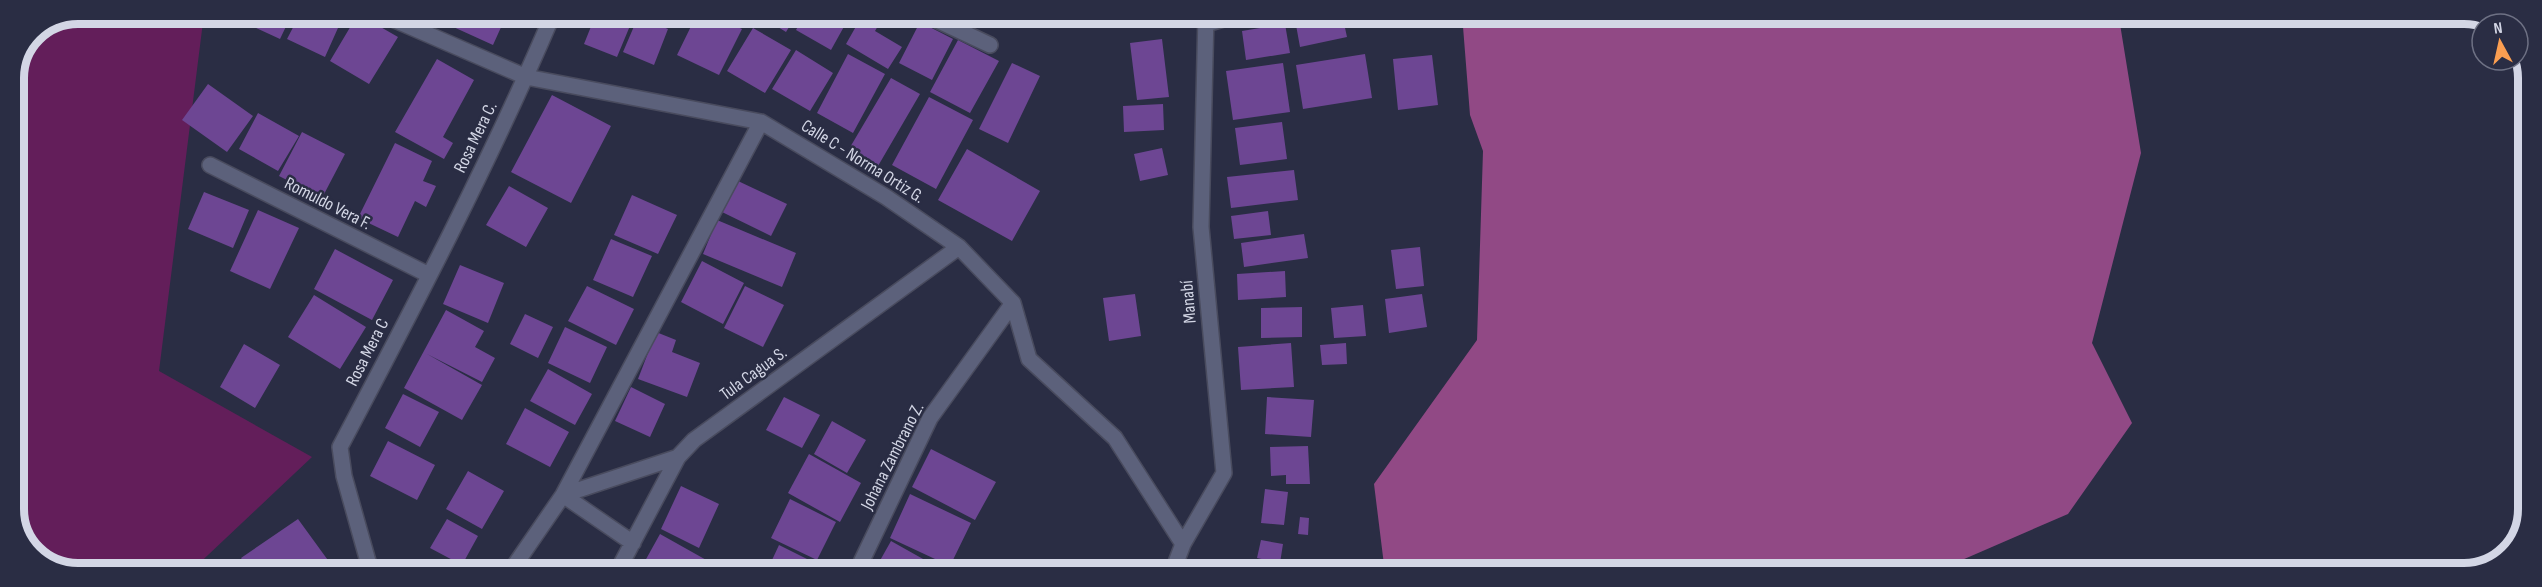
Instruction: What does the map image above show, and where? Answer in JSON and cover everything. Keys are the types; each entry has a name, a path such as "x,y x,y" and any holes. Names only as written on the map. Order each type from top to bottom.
{"street":[{"name":"Calle C - Norma Ortiz G.","path":"404,24 526,77 761,122 886,196 959,247 1013,303 1029,359 1115,438 1184,544"},
{"name":"Rosa Mera C.","path":"429,275 550,24"},
{"path":"945,24 990,45"},
{"name":"Manabí","path":"1176,563 1184,544 1224,473 1201,227 1206,24"},
{"path":"516,563 563,495 761,122"},
{"name":"Romuldo Vera F.","path":"210,165 429,275"},
{"name":"Tula Cagua S.","path":"622,563 678,457 694,440 959,247"},
{"name":"Rosa Mera C","path":"368,563 344,476 340,447 429,275"},
{"name":"Johana Zambrano Z.","path":"861,563 930,418 1013,303"},
{"path":"563,495 678,457"},
{"path":"563,495 633,543"}],"shaded area":[{"path":"78,24 203,24 159,371 312,457 200,563 67,562 42,550 33,539 24,513 24,78 28,57 33,48 48,33 67,25"},
{"path":"1463,24 2120,24 2141,153 2092,343 2132,423 2068,514 1955,563 1384,563 1374,484 1477,340 1483,151 1470,115"}],"building":[{"path":"248,24 287,24 280,39"},
{"path":"295,24 340,24 325,57 287,39"},
{"path":"352,24 375,24 398,37 369,84 330,61"},
{"path":"449,24 502,24 493,45"},
{"path":"592,24 631,24 617,57 584,44"},
{"path":"635,24 656,24 668,29 654,65 623,52"},
{"path":"692,24 731,24 742,29 719,75 677,55"},
{"path":"773,24 791,24 786,32"},
{"path":"799,24 845,24 831,50 796,30"},
{"path":"857,24 879,24 875,31 902,47 888,69 846,44"},
{"path":"919,24 924,24 953,39 932,80 899,63"},
{"path":"1285,24 1290,53 1246,60 1242,31"},
{"path":"1296,24 1344,24 1347,37 1300,47"},
{"path":"753,28 791,50 765,93 727,71"},
{"path":"1162,39 1169,97 1137,100 1130,43"},
{"path":"958,40 999,61 970,113 930,92"},
{"path":"796,50 833,73 810,111 772,89"},
{"path":"848,54 885,74 853,133 817,113"},
{"path":"1365,54 1372,98 1303,109 1296,65"},
{"path":"1432,55 1438,105 1398,110 1393,59"},
{"path":"437,59 474,80 443,137 453,143 444,159 395,132"},
{"path":"1012,63 1040,76 1008,143 979,129"},
{"path":"1283,63 1290,112 1233,120 1226,71"},
{"path":"891,78 920,94 878,166 849,149"},
{"path":"208,84 253,116 227,152 182,120"},
{"path":"552,95 611,126 571,203 511,172"},
{"path":"929,97 973,120 936,189 892,165"},
{"path":"1163,104 1164,130 1124,132 1123,106"},
{"path":"258,113 299,136 278,171 239,149"},
{"path":"1282,122 1287,159 1240,165 1235,128"},
{"path":"302,132 345,154 322,198 279,176"},
{"path":"395,143 432,161 423,181 436,186 426,207 415,201 398,237 358,218"},
{"path":"1162,148 1168,175 1140,181 1134,154"},
{"path":"967,149 1040,191 1012,241 938,200"},
{"path":"1294,170 1298,200 1231,208 1227,177"},
{"path":"738,181 787,204 771,236 722,212"},
{"path":"509,186 548,208 526,247 486,225"},
{"path":"204,192 249,210 233,248 188,229"},
{"path":"632,195 677,215 658,254 614,235"},
{"path":"258,210 299,228 270,289 230,271"},
{"path":"1268,211 1271,235 1234,239 1231,216"},
{"path":"717,220 796,253 782,287 703,254"},
{"path":"1304,234 1308,258 1244,267 1241,243"},
{"path":"611,239 652,256 633,297 593,280"},
{"path":"1420,247 1424,286 1396,289 1391,250"},
{"path":"335,249 393,280 372,320 314,289"},
{"path":"702,261 744,283 723,324 681,302"},
{"path":"460,265 504,283 488,323 443,304"},
{"path":"1285,271 1286,297 1238,300 1237,274"},
{"path":"587,286 634,309 616,345 568,321"},
{"path":"745,286 784,305 763,347 724,328"},
{"path":"1135,294 1141,336 1109,341 1103,298"},
{"path":"1422,294 1427,327 1389,333 1385,299"},
{"path":"314,295 366,327 340,369 288,337"},
{"path":"1363,305 1366,336 1334,338 1331,308"},
{"path":"1302,307 1302,337 1261,338 1261,308"},
{"path":"446,310 484,331 475,347 495,358 482,382 427,354 482,385 462,420 404,388"},
{"path":"525,314 553,327 538,358 510,344"},
{"path":"565,327 607,347 590,383 548,363"},
{"path":"656,332 676,340 672,352 700,363 687,397 638,379"},
{"path":"1291,343 1294,387 1241,390 1238,347"},
{"path":"1346,343 1347,364 1322,365 1320,345"},
{"path":"244,344 280,365 255,408 220,387"},
{"path":"548,369 592,394 575,425 530,401"},
{"path":"631,387 665,404 650,437 615,421"},
{"path":"403,394 439,412 420,447 385,428"},
{"path":"784,397 820,415 802,448 766,430"},
{"path":"1267,397 1314,400 1311,437 1265,434"},
{"path":"525,408 569,432 550,467 506,444"},
{"path":"832,421 866,440 847,473 814,454"},
{"path":"388,441 435,465 417,500 370,476"},
{"path":"1308,446 1310,484 1286,484 1286,475 1271,476 1270,447"},
{"path":"931,449 996,482 975,520 912,487"},
{"path":"809,454 861,483 840,522 788,493"},
{"path":"468,471 504,491 482,529 446,509"},
{"path":"681,486 719,504 699,548 661,529"},
{"path":"1265,489 1288,492 1284,525 1261,523"},
{"path":"910,494 971,523 951,563 944,563 890,538"},
{"path":"790,499 836,522 817,560 771,538"},
{"path":"1300,517 1309,518 1308,535 1298,534"},
{"path":"298,519 330,563 245,563 241,558"},
{"path":"447,519 478,536 463,563 458,563 430,548"},
{"path":"660,534 712,563 644,563"},
{"path":"1261,540 1283,544 1280,563 1257,558"},
{"path":"891,541 930,563 879,563"},
{"path":"779,545 815,563 771,563"}]}
